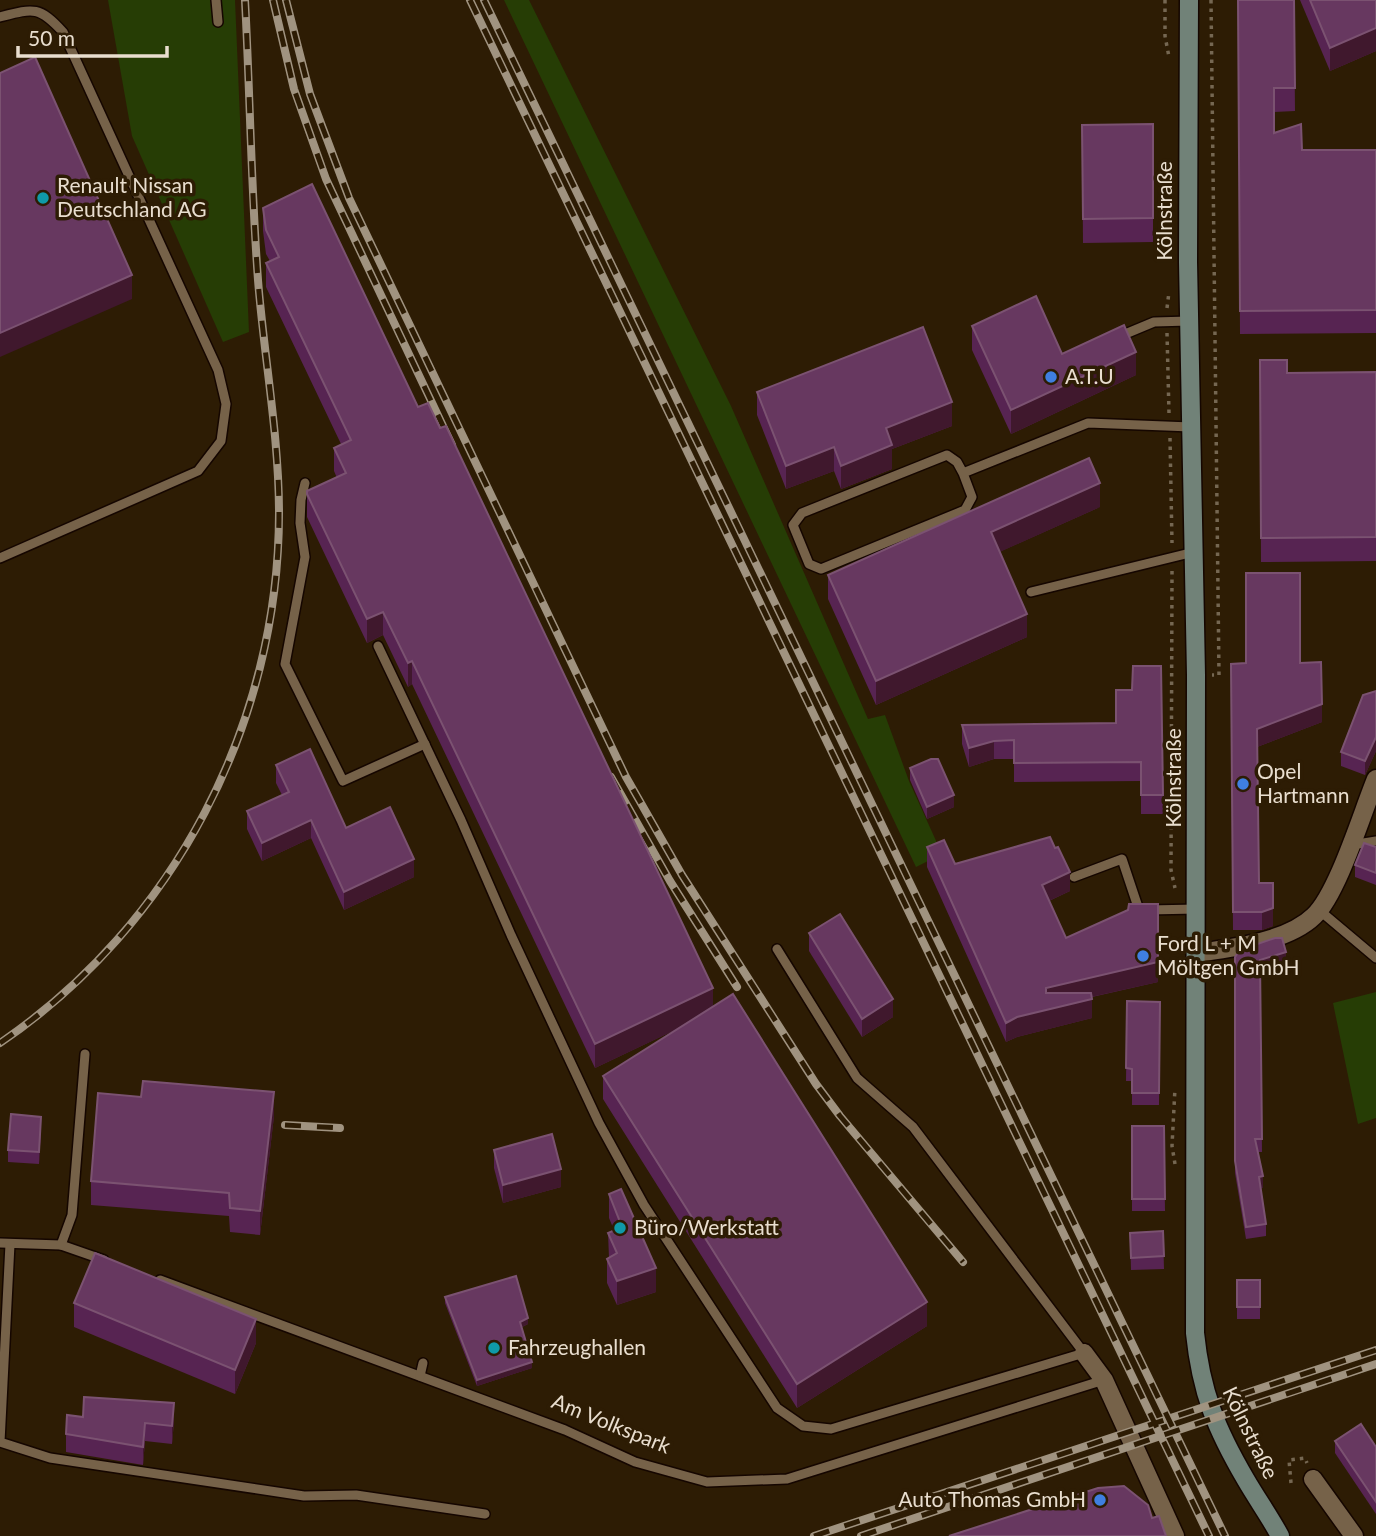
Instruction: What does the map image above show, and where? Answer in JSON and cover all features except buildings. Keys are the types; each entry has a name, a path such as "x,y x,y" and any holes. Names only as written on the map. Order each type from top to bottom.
{"main road":[{"name":"Kölnstraße","path":"1189,0 1187,145 1196,675 1195,1333 1205,1395 1219,1432 1280,1536"}],"street":[{"path":"1197,953 1245,946 1295,930 1314,917 1328,899 1376,779"},
{"path":"1084,1353 1104,1380 1175,1536"},
{"path":"1313,1479 1354,1536"}],"lane":[{"path":"216,0 218,22"},
{"path":"0,17 30,10 47,15 63,32 218,370 226,404 221,440 198,471 0,558"},
{"path":"1107,342 1154,322 1189,321"},
{"path":"963,473 1088,423 1191,428"},
{"path":"947,455 957,462 963,473 972,497 965,510 821,569 809,564 793,525 802,513 947,455"},
{"path":"305,483 300,523 305,557 285,664 343,781 425,744"},
{"path":"1031,592 1194,552"},
{"path":"378,646 599,1123 644,1205 777,1408 803,1426 831,1429 1084,1353 913,1127 857,1078 777,949"},
{"path":"1350,846 1376,841"},
{"path":"1074,877 1122,859 1139,909"},
{"path":"1128,915 1139,909 1197,909"},
{"path":"1319,910 1376,958"},
{"path":"61,1245 72,1215 85,1054"},
{"path":"113,1263 61,1245 5,1243 0,1442 50,1458 304,1496 356,1495 485,1514"},
{"name":"Am Volkspark","path":"152,1278 565,1430 635,1462 707,1482 787,1479 1104,1380"},
{"path":"420,1376 424,1363"}],"path":[{"path":"1165,0 1169,60"},
{"path":"1196,675 1219,675 1211,0"},
{"path":"1171,283 1166,299 1172,558 1171,870 1176,909"},
{"path":"1175,1084 1172,1146 1176,1172"},
{"path":"1291,1483 1289,1460 1304,1458"}],"green space":[{"path":"108,0 235,0 249,332 223,342 132,136"},
{"path":"504,0 529,0 731,406 868,719 885,715 909,781 942,854 916,867"},
{"path":"1376,992 1376,1118 1358,1124 1333,1003"}],"railway":[{"path":"0,1043 62,995 117,940 165,879 205,813 237,742 260,668 274,591 279,513 277,455 256,245 245,0"},
{"path":"273,0 294,89 326,179 452,445"},
{"path":"286,0 310,94 349,198 626,777 682,875 816,1084 963,1262"},
{"path":"470,0 1209,1536"},
{"path":"484,0 1225,1536"},
{"path":"611,777 670,881 737,987"},
{"path":"285,1125 340,1128"},
{"path":"814,1536 1376,1350"},
{"path":"861,1536 1376,1364"}],"place":[{"name":"Renault Nissan Deutschland AG","path":"43,198"},
{"name":"A.T.U","path":"1051,377"},
{"name":"Opel Hartmann","path":"1243,784"},
{"name":"Ford L + M Möltgen GmbH","path":"1143,956"},
{"name":"Büro/Werkstatt","path":"620,1228"},
{"name":"Fahrzeughallen","path":"494,1348"},
{"name":"Auto Thomas GmbH","path":"1100,1500"}]}
